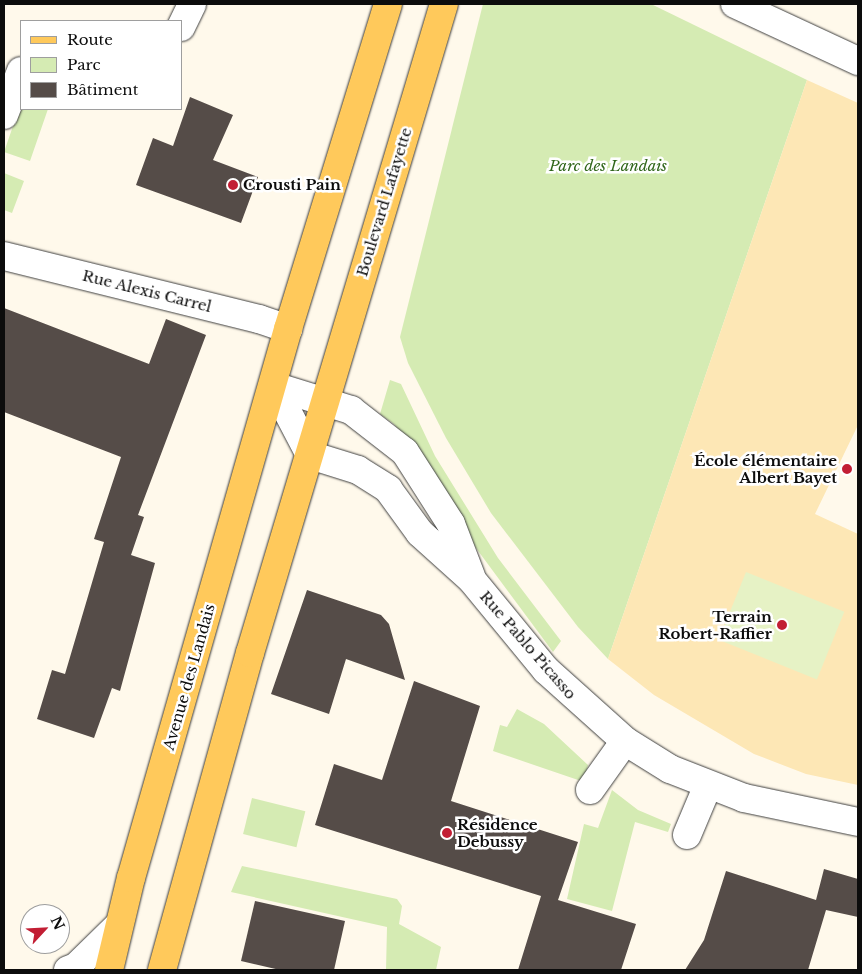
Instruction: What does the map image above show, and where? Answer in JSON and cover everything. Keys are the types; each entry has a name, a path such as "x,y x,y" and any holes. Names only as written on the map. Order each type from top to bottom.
{"main road":[{"path":"274,386 288,329 388,4"},
{"name":"Boulevard Lafayette","path":"325,401 444,4"},
{"name":"Avenue des Landais","path":"109,970 119,925 274,386"},
{"path":"162,970 233,710 325,401"}],"street":[{"path":"182,25 192,4"},
{"path":"735,4 858,61"},
{"path":"4,115 20,74"},
{"name":"Rue Alexis Carrel","path":"4,256 259,319 288,329"},
{"path":"274,386 310,455"},
{"name":"Rue Pablo Picasso","path":"274,386 351,410 405,452 451,524 472,580"},
{"name":"Rue Pablo Picasso","path":"310,455 358,470 388,489 420,533 472,580 546,670 625,741 670,769 708,785 778,806 858,822"},
{"path":"590,790 625,741"},
{"path":"687,835 708,785"},
{"path":"68,970 76,967 119,925"}],"green space":[{"name":"Parc des Landais","path":"483,4 651,4 807,80 608,659 578,627 491,513 446,438 408,363 400,337"},
{"path":"20,106 20,110 48,110 30,161 4,152"},
{"path":"4,173 24,181 12,213 4,210"},
{"path":"390,380 401,384 435,456 498,558 561,641 553,652 473,544 423,461 394,424 380,414"},
{"name":"Terrain Robert-Raffier","path":"746,572 844,612 817,679 719,640"},
{"path":"517,709 544,724 588,765 584,782 493,751 500,725 507,727"},
{"path":"612,790 638,810 671,824 668,832 635,822 612,911 567,899 584,824 598,828"},
{"path":"252,798 305,811 296,847 243,834"},
{"path":"242,866 397,899 402,906 399,924 441,947 436,970 386,970 387,927 231,892"}],"sand":[{"path":"807,80 858,103 858,425 815,514 858,534 858,785 806,774 754,754 654,695 608,659"}],"building":[{"path":"190,97 233,115 213,160 258,177 241,223 136,185 153,138 173,146"},
{"path":"4,308 149,364 166,319 206,335 138,515 144,517 131,555 155,563 120,691 112,688 94,738 37,719 52,670 65,674 104,542 94,539 121,457 4,412"},
{"path":"307,590 381,615 389,624 405,680 346,659 329,714 271,694"},
{"name":"Résidence Debussy","path":"414,681 480,706 451,801 578,842 558,900 636,924 621,970 518,970 541,896 315,825 334,764 382,780"},
{"path":"824,869 858,879 858,917 826,910 808,970 685,970 704,940 726,871 816,900"},
{"path":"255,901 345,921 334,970 280,970 241,961"}],"place":[{"name":"Crousti Pain","path":"233,185"},
{"name":"École élémentaire Albert Bayet","path":"847,469"},
{"name":"Terrain Robert-Raffier","path":"782,625"},
{"name":"Résidence Debussy","path":"447,833"}]}
